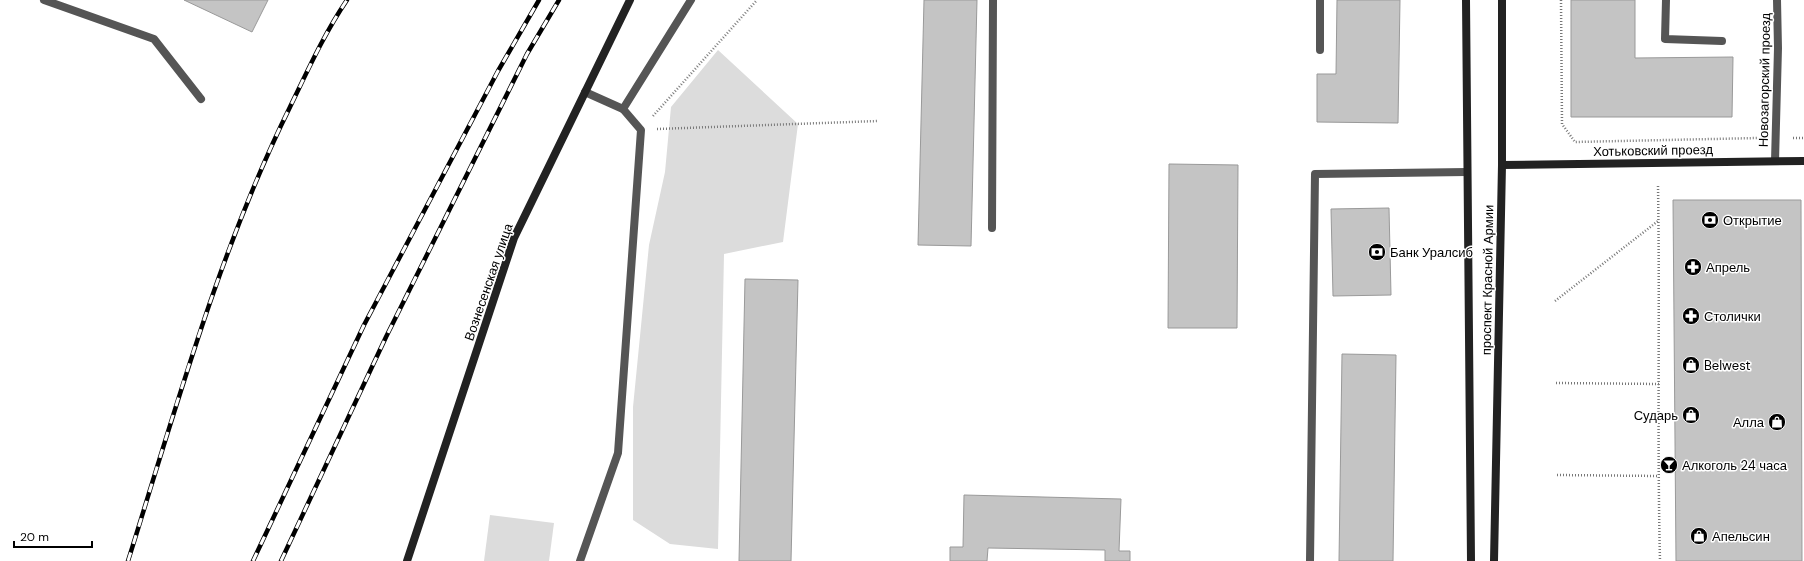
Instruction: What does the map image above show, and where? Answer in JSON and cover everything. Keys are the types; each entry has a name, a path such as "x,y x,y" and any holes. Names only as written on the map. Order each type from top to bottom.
{"main road":[{"name":"Вознесенская улица","path":"407,561 514,238 630,0"},
{"name":"проспект Красной Армии","path":"1466,0 1471,561"},
{"name":"проспект Красной Армии","path":"1494,561 1502,165 1502,0"},
{"name":"Хотьковский проезд","path":"1502,165 1804,161"}],"lane":[{"path":"44,0 154,39 201,99"},
{"path":"624,109 691,0"},
{"path":"992,228 993,0"},
{"path":"1320,0 1320,50"},
{"path":"1666,0 1666,39 1722,41"},
{"name":"Новозагорский проезд","path":"1775,161 1778,48 1777,0"},
{"path":"580,561 618,453 640,130 624,109 585,92"},
{"path":"1310,561 1315,174 1467,172"}],"path":[{"path":"640,130 757,0"},
{"path":"1561,0 1562,124 1575,142 1804,138"},
{"path":"640,130 878,121"},
{"path":"1658,186 1660,384 1658,476 1660,561"},
{"path":"1555,301 1658,220"},
{"path":"1556,383 1660,384"},
{"path":"1557,474 1658,476"}],"shaded area":[{"path":"718,50 798,124 783,242 724,254 718,549 670,544 633,520 633,407 649,245 665,172 671,107"},
{"path":"490,515 554,523 549,561 484,561"}],"building":[{"path":"184,0 268,0 252,32"},
{"path":"924,0 977,0 971,246 918,245"},
{"path":"1337,0 1400,0 1398,123 1317,122 1317,74 1336,74"},
{"path":"1571,0 1635,0 1635,58 1733,57 1732,117 1571,117"},
{"path":"1169,164 1238,165 1237,328 1168,328"},
{"path":"1673,200 1801,200 1802,561 1676,561"},
{"path":"1389,208 1391,295 1333,296 1331,209"},
{"path":"745,279 798,280 791,561 739,561"},
{"path":"1342,354 1396,355 1393,561 1339,561"},
{"path":"964,495 1121,499 1119,551 1130,551 1130,561 1105,561 1105,550 988,548 987,561 950,561 950,547 963,547"}],"railway":[{"path":"128,561 200,331 241,217 303,79 347,0"},
{"path":"253,561 364,325 498,71 539,0"},
{"path":"281,561 386,337 527,54 559,0"}],"place":[{"name":"Открытие","path":"1710,220"},
{"name":"Банк Уралсиб","path":"1377,252"},
{"name":"Апрель","path":"1693,267"},
{"name":"Столички","path":"1691,316"},
{"name":"Belwest","path":"1691,365"},
{"name":"Сударь","path":"1691,415"},
{"name":"Алла","path":"1777,422"},
{"name":"Алкоголь 24 часа","path":"1669,465"},
{"name":"Апельсин","path":"1699,536"}]}
